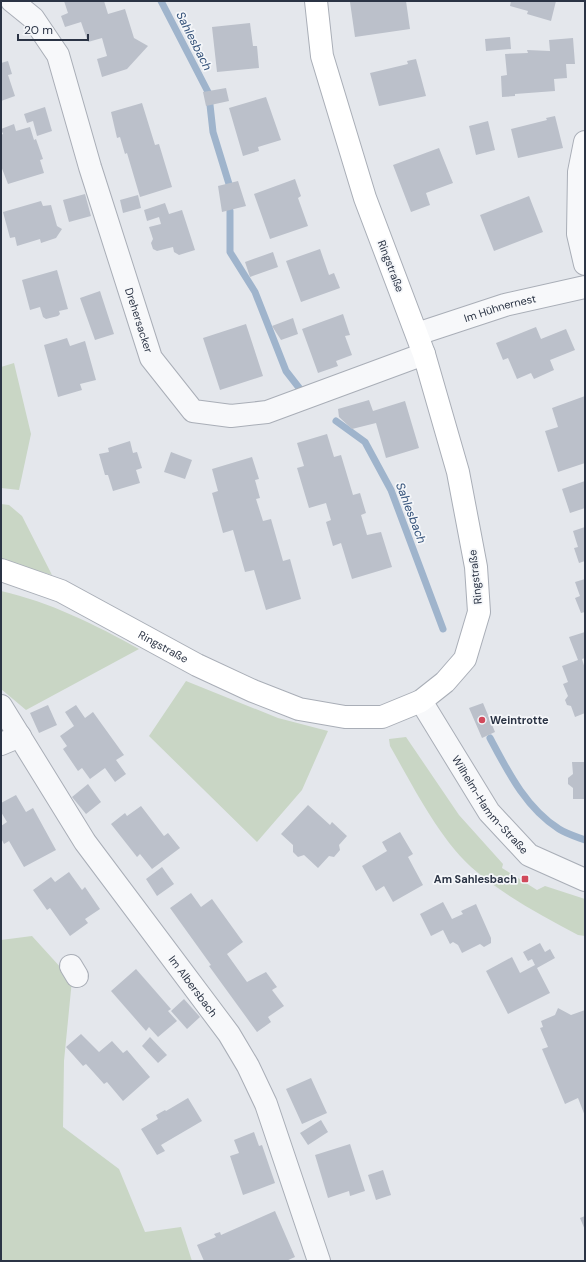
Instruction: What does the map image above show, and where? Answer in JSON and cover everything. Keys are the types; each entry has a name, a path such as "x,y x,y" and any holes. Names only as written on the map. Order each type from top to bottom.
{"street":[{"name":"Drehersacker","path":"12,1 33,18 58,55 90,166 151,358 192,411 231,416 267,412 420,344"},
{"name":"Ringstraße","path":"1,570 61,590 197,665 253,691 299,709 345,717 382,717 421,702 445,682 465,659 479,612 476,567 458,472 420,344 362,191 322,56 316,1"},
{"path":"585,142 579,172 578,234 585,264"},
{"name":"Im Hühnernest","path":"420,344 505,305 585,287"},
{"name":"Wilhelm-Hamm-Straße","path":"421,702 489,812 529,855 585,880"},
{"name":"Im Albersbach","path":"1,706 10,740 229,1034 248,1066 266,1104 319,1261"}],"green space":[{"path":"14,363 31,434 19,490 1,488 1,367"},
{"path":"1,504 9,505 22,516 52,575 1,560"},
{"path":"1,591 37,601 72,615 139,649 26,710 1,689"},
{"path":"186,681 278,718 328,731 302,790 257,842 149,736"},
{"path":"406,737 459,815 503,864 502,868 537,890 545,886 585,899 585,936 578,935 539,914 501,890 477,872 451,846 418,796 390,746 389,739"},
{"path":"32,936 72,980 64,1061 63,1127 119,1169 145,1232 181,1227 192,1261 1,1260 1,940"}],"building":[{"path":"64,1 104,1 108,14 125,9 134,38 148,46 127,69 102,77 97,59 107,56 102,38 88,42 81,22 65,27 61,16 68,13"},
{"path":"406,1 410,29 355,37 350,2"},
{"path":"511,1 556,1 551,21 527,14 528,11 510,6"},
{"path":"250,23 253,46 257,46 259,68 217,72 212,27"},
{"path":"510,37 511,49 486,51 485,39"},
{"path":"573,38 575,64 566,64 567,78 554,79 555,91 515,94 515,96 502,97 501,76 507,75 505,54 528,53 527,50 550,51 549,40"},
{"path":"416,59 426,96 379,106 370,73 408,64 407,61"},
{"path":"8,61 12,74 8,75 15,96 1,101 1,63"},
{"path":"226,88 229,101 206,106 203,92"},
{"path":"266,97 281,140 258,147 259,151 243,156 229,108"},
{"path":"142,103 155,145 159,144 172,187 140,197 127,153 125,154 120,137 117,138 111,112"},
{"path":"45,107 52,131 37,136 33,121 27,123 24,114"},
{"path":"555,116 563,148 518,158 511,129 547,120 546,118"},
{"path":"488,121 495,150 476,155 469,126"},
{"path":"14,124 16,131 30,127 43,159 40,160 44,173 8,184 1,166 1,135 3,134 1,129"},
{"path":"439,148 453,183 426,193 430,205 411,212 393,165"},
{"path":"295,179 301,196 298,198 308,226 270,239 254,194"},
{"path":"238,181 246,206 222,212 218,186"},
{"path":"85,194 91,216 69,222 63,200"},
{"path":"138,195 141,208 123,213 120,200"},
{"path":"529,196 543,232 494,251 480,215"},
{"path":"41,201 43,206 51,205 57,226 62,229 56,238 41,243 40,239 17,246 15,237 10,238 3,212"},
{"path":"165,203 169,214 182,210 195,250 179,255 174,252 173,247 157,251 153,249 151,243 153,239 149,227 161,224 159,217 147,221 144,210"},
{"path":"320,249 329,275 334,273 340,288 301,302 286,261"},
{"path":"273,252 278,267 250,277 245,262"},
{"path":"57,270 68,309 59,311 60,314 58,316 46,319 43,317 40,307 30,310 22,280"},
{"path":"100,291 114,334 95,340 80,298"},
{"path":"343,314 350,335 345,336 352,355 336,361 338,366 318,373 302,329"},
{"path":"293,318 298,334 281,340 272,326"},
{"path":"246,324 263,376 220,390 203,338"},
{"path":"536,327 541,339 566,329 575,350 550,360 554,370 534,379 531,373 517,379 508,358 503,360 496,343"},
{"path":"67,338 70,346 85,341 96,380 80,384 82,390 58,397 44,345"},
{"path":"585,396 585,463 558,472 545,431 558,427 552,408"},
{"path":"369,400 373,411 405,401 419,448 386,458 376,423 352,429 339,417 338,409"},
{"path":"327,434 334,457 341,455 353,495 360,493 366,513 361,515 367,535 381,532 392,567 352,579 341,543 333,546 326,522 331,520 326,503 309,508 297,468 304,466 297,443"},
{"path":"130,441 133,453 137,452 142,468 136,470 140,483 113,491 108,475 105,475 99,454 109,452 108,448"},
{"path":"171,452 192,460 185,479 164,472"},
{"path":"252,457 259,479 255,480 260,498 256,499 263,521 271,519 283,561 290,559 301,599 266,610 254,570 245,572 233,530 223,533 212,493 218,491 212,469"},
{"path":"585,481 585,508 570,513 562,489"},
{"path":"585,527 585,561 579,563 574,548 578,547 573,531"},
{"path":"585,579 585,612 581,613 575,598 580,596 575,582"},
{"path":"585,632 585,658 582,659 585,669 585,713 575,717 571,706 567,705 565,700 568,696 563,684 568,682 562,666 578,660 569,637"},
{"name":"Weintrotte","path":"483,703 495,732 482,738 469,708"},
{"path":"48,705 57,725 39,733 30,713"},
{"path":"76,705 85,718 93,712 124,755 116,760 126,774 115,782 105,768 90,779 82,768 78,771 63,749 67,746 60,736 74,726 65,712"},
{"path":"572,762 585,762 585,799 573,799 573,788 568,784 568,778 573,774"},
{"path":"88,784 101,802 86,814 72,797"},
{"path":"16,795 26,812 33,808 56,850 24,867 9,841 4,844 1,838 1,826 7,822 1,812 1,803"},
{"path":"308,805 330,825 332,822 347,836 339,845 340,850 334,857 329,856 318,868 304,855 298,857 293,852 293,845 281,834"},
{"path":"141,806 164,836 168,833 180,848 152,869 140,854 137,857 111,824 125,813 127,816"},
{"path":"400,832 413,854 408,857 423,885 393,902 384,886 376,891 362,866 387,851 382,842"},
{"path":"162,867 174,884 157,896 146,879"},
{"path":"69,872 82,890 85,887 100,909 85,919 88,923 70,936 50,908 47,910 33,890 51,877 55,882"},
{"path":"191,893 201,907 212,899 243,942 227,954 247,982 266,972 277,987 272,990 284,1006 268,1017 271,1022 257,1032 209,966 211,965 170,908"},
{"path":"443,902 452,919 463,914 461,911 476,904 491,938 491,943 484,947 480,944 462,953 458,945 453,942 450,944 443,930 431,936 420,914"},
{"path":"540,943 545,952 550,949 555,958 537,968 550,993 508,1014 486,971 512,957 520,973 535,965 532,959 528,961 523,952"},
{"path":"136,969 171,1009 168,1011 177,1021 158,1037 149,1027 146,1031 111,991"},
{"path":"184,999 200,1017 187,1029 171,1011"},
{"path":"558,1008 571,1015 585,1010 585,1116 578,1098 565,1104 542,1049 548,1047 540,1028 543,1027 541,1021 555,1015"},
{"path":"81,1034 99,1052 112,1041 123,1053 127,1050 150,1077 123,1101 107,1082 104,1084 86,1064 83,1066 66,1047"},
{"path":"150,1037 167,1055 158,1063 142,1046"},
{"path":"311,1078 327,1113 302,1124 286,1089"},
{"path":"188,1098 202,1121 161,1145 165,1151 157,1155 141,1129 158,1119 156,1115"},
{"path":"321,1120 328,1132 308,1145 300,1133"},
{"path":"254,1132 259,1146 262,1145 275,1183 243,1195 230,1156 239,1153 234,1140"},
{"path":"350,1144 365,1191 350,1196 349,1191 328,1198 315,1155"},
{"path":"383,1170 391,1195 376,1200 368,1175"},
{"path":"275,1211 295,1257 286,1261 204,1261 197,1245 216,1237 214,1234 220,1232 221,1235"},
{"path":"585,1216 585,1230 580,1218"}],"waterway":[{"name":"Sahlesbach","path":"161,1 208,92"},
{"name":"Sahlesbach","path":"210,105 213,132 229,184"},
{"name":"Sahlesbach","path":"230,211 230,252 255,292 286,371 300,389"},
{"name":"Sahlesbach","path":"336,421 365,442 391,490 443,629"},
{"name":"Sahlesbach","path":"490,738 511,776 527,800 537,811 559,829 585,840"}],"place":[{"name":"Weintrotte","path":"482,720"},
{"name":"Am Sahlesbach","path":"525,879"}]}
